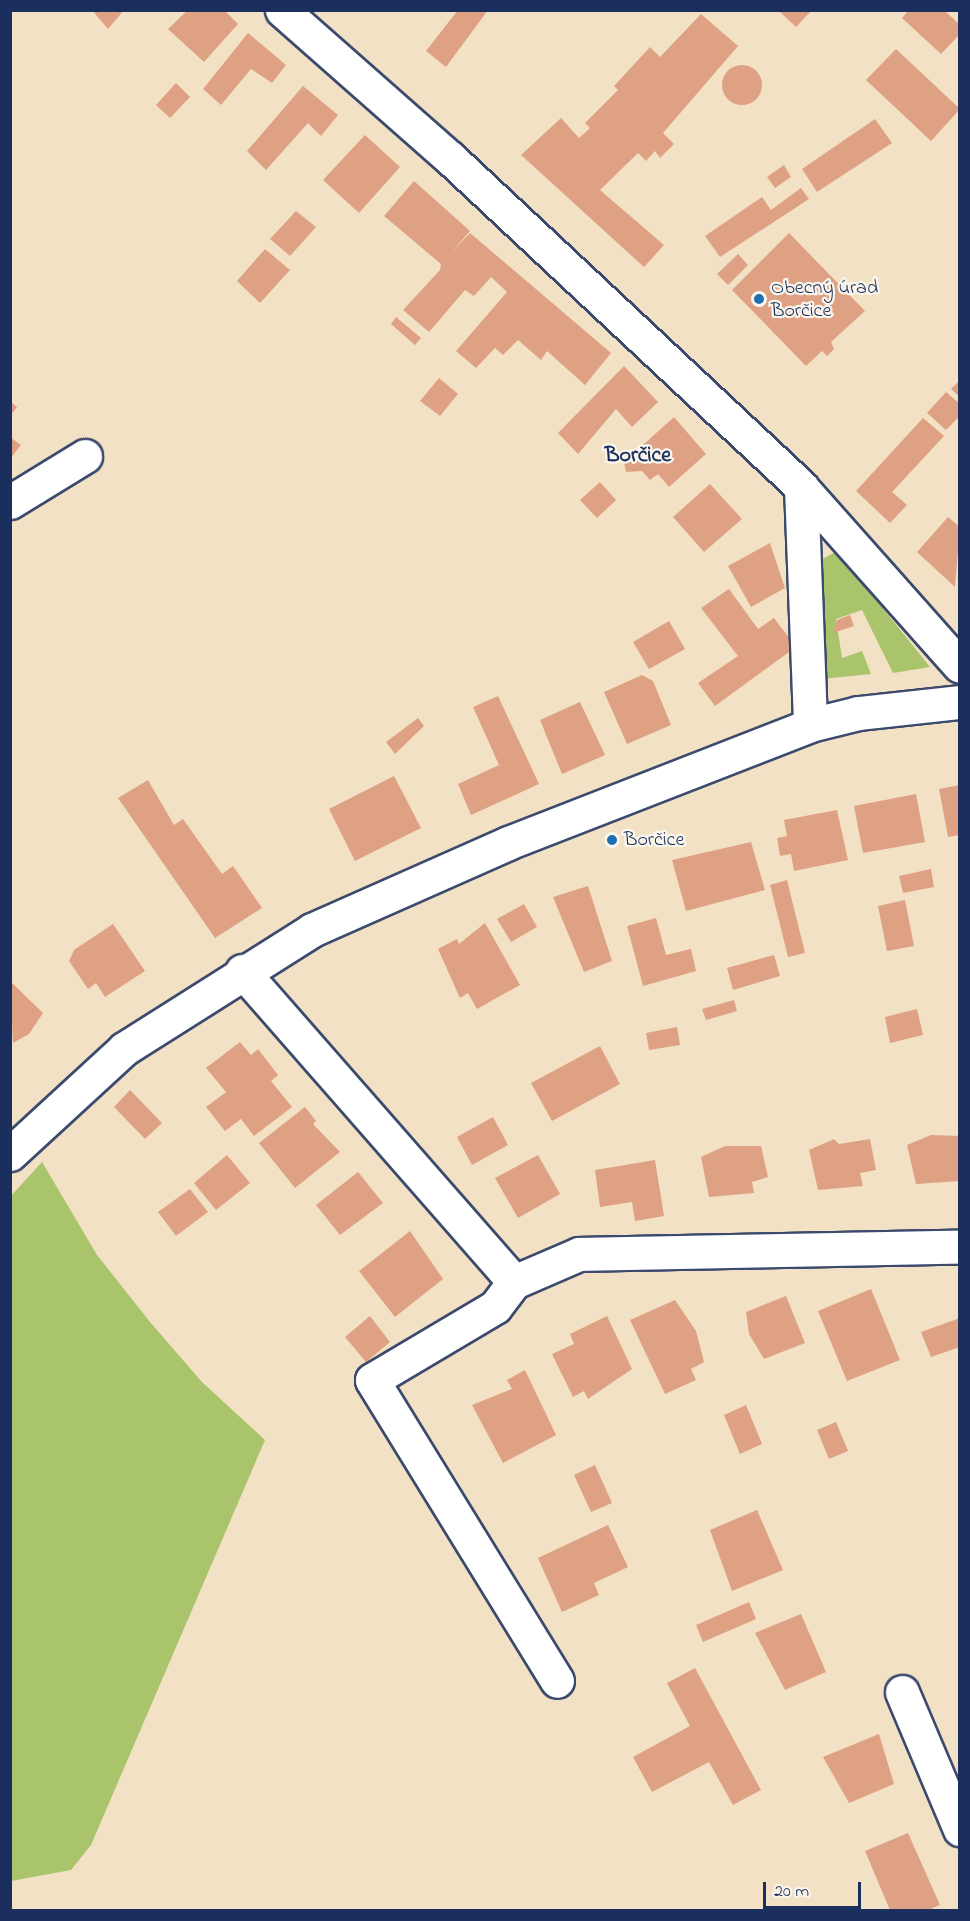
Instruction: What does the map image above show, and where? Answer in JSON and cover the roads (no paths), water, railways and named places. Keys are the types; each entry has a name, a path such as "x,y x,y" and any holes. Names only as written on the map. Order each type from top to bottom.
{"street":[{"path":"282,10 450,158 801,486 960,666"},
{"path":"10,502 85,456"},
{"path":"801,486 810,725"},
{"path":"10,1154 90,1076 242,970 312,930 421,880 810,725 858,713 960,702"},
{"path":"242,970 514,1282"},
{"path":"557,1681 372,1380 495,1307 514,1282 579,1254 960,1247"},
{"path":"902,1692 960,1829"}],"place":[{"name":"Obecný úrad Borčice","path":"759,299"},
{"name":"Borčice","path":"612,840"}],"district":[{"name":"Borčice","path":"638,457"}]}
